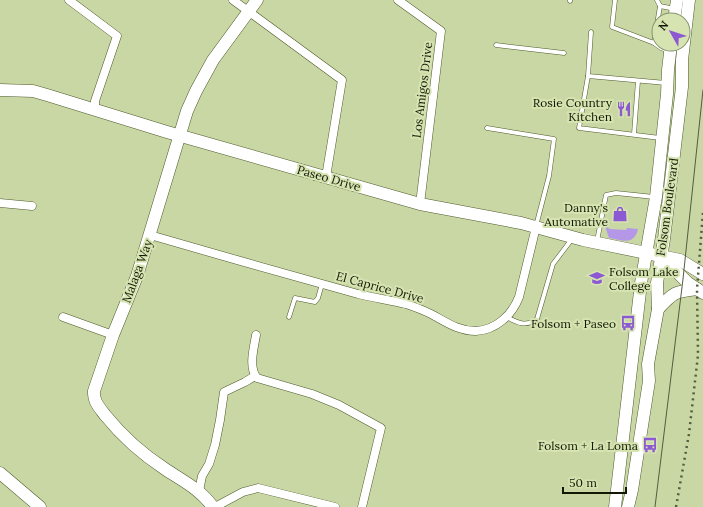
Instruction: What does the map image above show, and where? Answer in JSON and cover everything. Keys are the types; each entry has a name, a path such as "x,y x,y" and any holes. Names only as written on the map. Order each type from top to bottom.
{"street":[{"path":"69,0 117,36 95,101 95,109"},
{"path":"233,0 342,80 326,177"},
{"name":"Malaga Way","path":"214,507 198,491 142,452 114,426 96,404 94,391 113,335 137,276 187,111 213,60 257,0"},
{"name":"Los Amigos Drive","path":"398,0 441,31 420,204"},
{"name":"Folsom Boulevard","path":"628,507 649,381 648,364 658,309 656,283 668,212 682,95 682,60 688,0"},
{"name":"Folsom Boulevard","path":"615,507 641,283 656,197 670,52"},
{"name":"Paseo Drive","path":"0,90 33,91 179,135 420,204 498,218 597,243 680,260 703,274"},
{"path":"0,203 32,206"},
{"name":"El Caprice Drive","path":"150,235 322,284 418,308 452,326 463,330 480,330 492,327 506,317 514,308 519,297 536,227"},
{"path":"661,256 688,283 700,291"},
{"path":"658,309 672,294 681,291 700,291"},
{"path":"63,317 113,335"},
{"path":"256,335 252,368 255,376 259,380 312,394 381,428 362,507"},
{"path":"198,491 202,476 209,464 215,445 224,392 255,376"},
{"path":"0,473 40,507"},
{"path":"214,507 243,492 258,488 335,507"}],"lane":[{"path":"615,0 612,27 651,42"},
{"path":"658,0 660,6 659,12"},
{"path":"660,6 676,10"},
{"path":"592,32 588,76 579,128 662,138"},
{"path":"496,45 564,53"},
{"path":"588,76 668,83"},
{"path":"634,134 638,81"},
{"path":"487,128 554,139 549,176 536,227"},
{"path":"597,243 606,195 616,192 656,197"},
{"path":"506,317 522,324 532,323 537,319 553,264 573,237"},
{"path":"289,317 295,298 315,302 318,298 322,284"}],"shaded area":[{"path":"606,224 609,224 608,228 610,229 638,229 634,238 623,241 609,238 605,226"}],"tram line":[{"path":"655,507 683,279 703,90"}],"railway":[{"path":"676,507 689,434 698,355 697,289 703,212"}],"place":[{"name":"Rosie Country Kitchen","path":"624,109"},
{"name":"Danny's Automative","path":"620,214"},
{"name":"Folsom Lake College","path":"597,278"},
{"name":"Folsom + Paseo","path":"628,323"},
{"name":"Folsom + La Loma","path":"650,445"}]}
